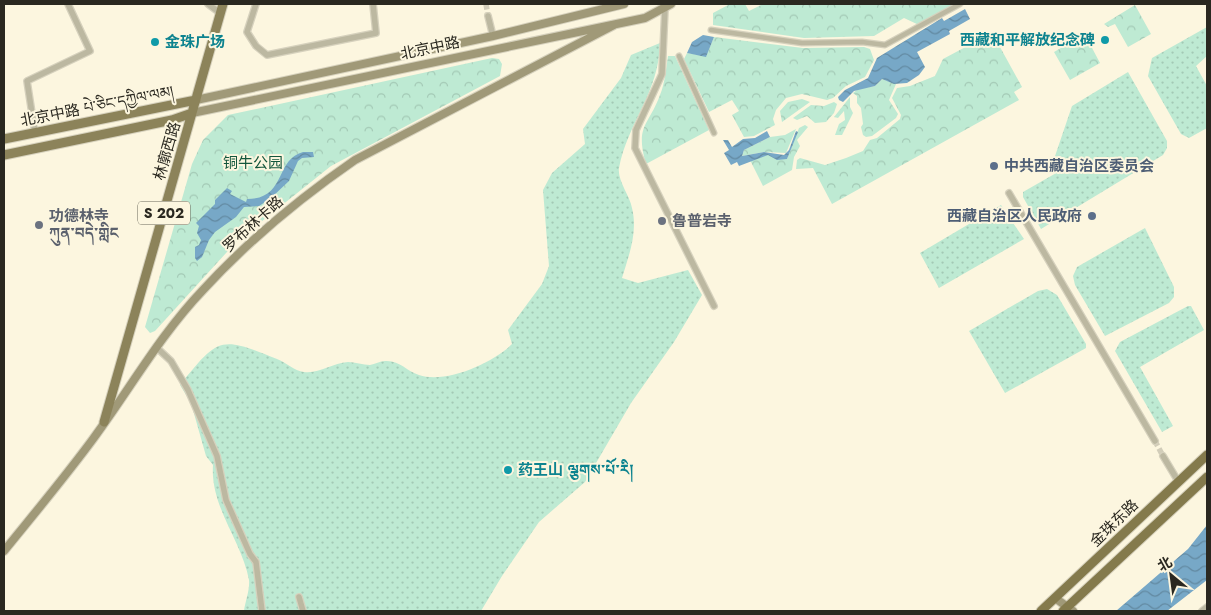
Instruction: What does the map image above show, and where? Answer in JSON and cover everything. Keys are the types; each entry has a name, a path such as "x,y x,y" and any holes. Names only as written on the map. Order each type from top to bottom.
{"highway":[{"name":"金珠东路","path":"1041,611 1207,455"},
{"name":"金珠东路","path":"1068,610 1207,477"}],"main road":[{"name":"林廓西路","path":"104,422 223,4"},
{"name":"北京中路","path":"196,100 493,36 624,4"},
{"name":"北京中路","path":"192,113 614,25 645,18 668,6"},
{"name":"罗布林卡路","path":"4,552 95,438 156,347 202,290 239,254 321,183 355,160 614,25"},
{"name":"北京中路 པེ་ཅིང་དཀྱིལ་ལམ།","path":"4,139 196,100"},
{"name":"北京中路 པེ་ཅིང་དཀྱིལ་ལམ།","path":"4,155 172,120 192,113"},
{"path":"1055,598 1068,610"}],"street":[{"path":"35,133 27,81 90,50 68,4"},
{"path":"208,4 220,13"},
{"path":"256,4 247,32 256,46 267,54 376,33 373,4"},
{"path":"710,30 802,44 862,42 885,45 960,4"},
{"path":"668,6 662,74 636,130 635,148 714,306"},
{"path":"488,16 493,36"},
{"path":"679,56 714,133"},
{"path":"1009,193 1155,441"},
{"path":"156,347 171,361 188,390 217,456 226,500 250,554 256,562 262,611"},
{"path":"1163,456 1178,481"},
{"path":"299,597 303,611"},
{"path":"1202,611 1207,607"}],"green space":[{"path":"730,4 745,4 749,11 763,4 958,4 919,25 904,18 874,36 804,38 713,25 713,13"},
{"path":"1135,5 1151,34 1128,47 1115,24 1108,27 1104,24"},
{"path":"1207,27 1207,56 1196,66 1207,86 1207,128 1189,138 1181,134 1148,76 1152,58"},
{"path":"988,35 995,38 1022,87 1014,92 1019,100 832,204 813,168 796,169 797,160 800,158 825,165 863,151 870,140 877,138 900,119 901,115 892,98 897,88 910,86 935,76 943,59"},
{"path":"714,37 803,48 864,47 870,49 874,60 865,77 846,86 833,98 827,100 802,94 786,98 776,110 773,119 775,125 754,136 744,137 732,115 739,111 732,100 709,112 684,59 687,53 706,56"},
{"path":"1080,37 1091,46 1100,63 1070,80 1054,52"},
{"path":"660,43 658,61 649,93 623,152 619,168 620,178 629,198 634,217 632,243 622,278 638,283 688,270 702,295 674,342 631,403 585,482 539,522 502,576 481,611 244,611 249,580 240,551 216,495 213,465 206,456 191,403 180,385 203,358 221,345 243,346 280,360 304,372 348,362 370,365 381,361 390,361 419,375 430,377 442,377 468,370 481,365 504,351 512,344 508,330 542,284 549,266 543,190 552,173 585,144 583,129 621,78 631,55"},
{"path":"668,56 675,56 709,130 646,164 642,133 662,90"},
{"name":"铜牛公园","path":"492,58 499,59 502,64 500,76 331,166 237,241 155,331 150,333 145,327 192,164 203,140 228,115"},
{"path":"1128,72 1167,141 1167,148 1163,155 1041,229 1023,197 1023,192 1058,172 1053,162 1072,106"},
{"path":"882,79 896,84 889,100 898,114 896,118 872,136 866,137 863,135 861,127 863,124 861,108 857,103 857,96 853,93 858,89 875,86"},
{"path":"850,97 850,107 853,113 842,135 835,135 839,124 845,120 844,111 838,118 834,117"},
{"path":"802,99 810,102 782,122 780,111 788,102"},
{"path":"834,102 837,104 834,113 826,122 815,123 807,116 797,120 793,118 811,105 824,106"},
{"path":"805,125 808,127 797,140 800,146 794,157 792,170 763,186 750,160 770,154 774,158 787,159 799,128"},
{"path":"796,129 786,153 764,152 742,156 744,150 770,137 785,135"},
{"path":"1001,205 1024,239 939,288 920,253"},
{"path":"1145,228 1174,287 1174,297 1169,303 1105,336 1075,285 1073,276 1077,267"},
{"path":"1047,289 1057,295 1086,344 1086,348 1005,393 969,331 1038,291"},
{"path":"1191,306 1204,330 1140,367 1173,426 1162,432 1115,351 1120,342"}],"water":[{"path":"965,9 970,19 949,31 950,34 917,52 925,67 919,75 907,83 894,84 882,79 875,86 854,91 843,102 839,100 838,97 845,90 868,78 877,58 942,18 944,21"},
{"path":"703,35 714,37 706,57 687,53 692,42"},
{"path":"767,131 770,137 744,150 742,156 764,152 784,155 789,150 796,131 798,132 787,159 777,160 768,155 739,166 737,162 731,165 724,153 729,150 723,140 728,140 732,147 743,139 755,138"},
{"path":"303,152 313,152 314,157 302,158 298,161 289,181 271,198 259,206 244,207 236,217 215,232 209,240 202,257 197,261 195,258 195,247 199,245 201,240 197,233 199,226 196,223 215,204 215,200 227,188 232,191 230,194 246,202 247,199 269,193 288,163 294,156"},
{"path":"1207,525 1207,580 1167,611 1116,611 1188,549"}],"tunnel":[{"path":"486,4 488,16"},
{"path":"1155,441 1163,456"}],"place":[{"name":"西藏和平解放纪念碑","path":"1105,40"},
{"name":"金珠广场","path":"155,42"},
{"name":"中共西藏自治区委员会","path":"994,166"},
{"name":"西藏自治区人民政府","path":"1092,216"},
{"name":"鲁普岩寺","path":"662,221"},
{"name":"功德林寺 ཀུན་བདེ་གླིང","path":"39,225"},
{"name":"药王山 ལྕགས་པོ་རི།","path":"508,470"}]}
